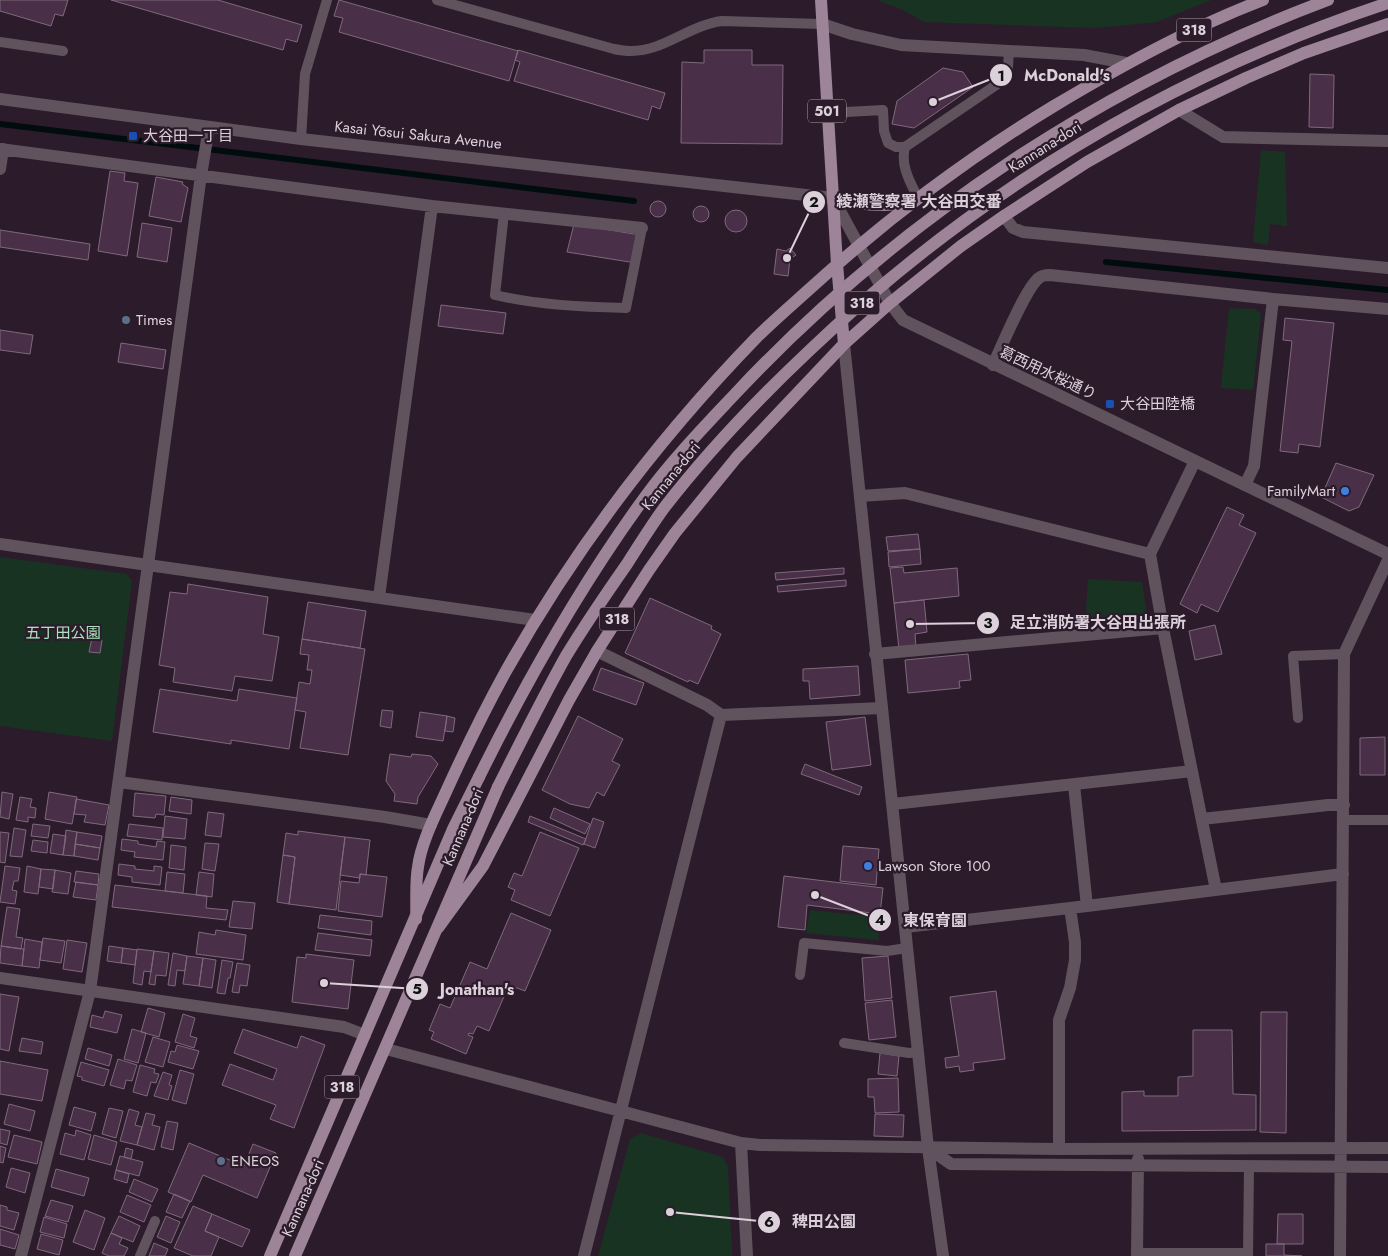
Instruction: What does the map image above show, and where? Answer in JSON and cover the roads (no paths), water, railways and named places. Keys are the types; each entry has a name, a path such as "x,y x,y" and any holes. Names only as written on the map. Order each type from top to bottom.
{"main road":[{"name":"501","path":"821,0 837,264 844,344"},
{"name":"318","path":"416,919 418,866 431,825 488,703 535,620 593,532 676,427 757,338 858,245 918,198 1013,131 1126,63 1263,0"},
{"name":"Kannana-dori","path":"270,1256 453,829 511,711 546,648 599,564 647,494 774,352 927,219 1036,145 1104,103 1160,73 1226,42 1328,0"},
{"name":"Kannana-dori","path":"295,1256 498,787 539,706 567,656 663,509 736,424 788,371 877,289 942,236 1030,174 1121,119 1168,93 1218,69 1302,33 1388,3"},
{"name":"318","path":"438,928 483,866 539,754 597,651 649,570 705,496 750,443 844,344 890,303 961,246 1087,162 1179,110 1246,78 1296,57 1388,24"},
{"path":"833,198 878,205 903,203 918,198"}],"street":[{"path":"822,24 852,34 900,45 1084,55 1126,63"},
{"name":"Kasai Yōsui Sakura Avenue","path":"0,99 301,139 833,198"},
{"path":"1179,110 1224,137 1388,141"},
{"path":"21,1256 90,991 201,172 209,128"},
{"path":"0,169 1,149 201,172 432,206 642,228"},
{"name":"葛西用水桜通り","path":"833,198 890,303 903,320 1388,554"},
{"path":"379,597 432,206"},
{"path":"1004,216 1013,228 1023,232 1388,268"},
{"path":"993,365 1034,282 1040,276 1050,275 1388,309"},
{"path":"1245,485 1254,466 1273,298"},
{"path":"844,344 928,1148 944,1256"},
{"path":"1195,461 1150,554 1163,628 1216,890"},
{"path":"860,496 905,493 1150,554"},
{"path":"0,544 535,620"},
{"path":"1340,1256 1344,654 1388,560"},
{"path":"876,654 1163,628"},
{"path":"597,651 707,705 722,715 882,708"},
{"path":"584,1256 722,715"},
{"path":"893,804 1192,771"},
{"path":"119,782 385,817 431,825"},
{"path":"1074,785 1087,906"},
{"path":"1202,819 1328,805 1344,805"},
{"path":"905,926 1087,906 1343,874"},
{"path":"1059,1148 1059,1020 1070,988 1075,960 1075,942 1070,908"},
{"path":"0,978 344,1027 365,1035"},
{"path":"386,1049 741,1143 760,1145 928,1148 1388,1148"},
{"path":"741,1143 747,1256"},
{"path":"928,1148 951,1164 1388,1167"},
{"path":"1137,1254 1138,1149"}],"lane":[{"path":"301,139 305,74 327,0"},
{"path":"437,0 630,52 646,50 664,44 703,24 717,22 822,24"},
{"path":"0,42 63,50"},
{"path":"828,113 883,110 884,131 888,144 896,148 905,147 999,83 1008,67 1009,51"},
{"path":"905,147 903,155 904,166 918,198"},
{"path":"504,213 495,295 586,308 626,308 642,228"},
{"path":"1298,718 1293,656 1344,654"},
{"path":"1344,820 1388,820"},
{"path":"800,976 804,943 887,950 908,948"},
{"path":"844,1043 909,1053 918,1052"},
{"path":"1137,1254 1248,1254 1249,1166"},
{"path":"140,1256 155,1221"}],"waterway":[{"path":"0,124 634,201"},
{"path":"1106,262 1388,290"}],"place":[{"name":"McDonald's","path":"933,102"},
{"name":"大谷田一丁目","path":"133,136"},
{"name":"綾瀬警察署 大谷田交番","path":"787,258"},
{"name":"Times","path":"126,320"},
{"name":"大谷田陸橋","path":"1110,404"},
{"name":"FamilyMart","path":"1345,491"},
{"name":"足立消防署大谷田出張所","path":"910,624"},
{"name":"Lawson Store 100","path":"868,866"},
{"name":"東保育園","path":"815,895"},
{"name":"Jonathan's","path":"324,983"},
{"name":"ENEOS","path":"221,1161"},
{"name":"稗田公園","path":"670,1212"}],"park label":[{"name":"五丁田公園","path":"63,633"}]}
